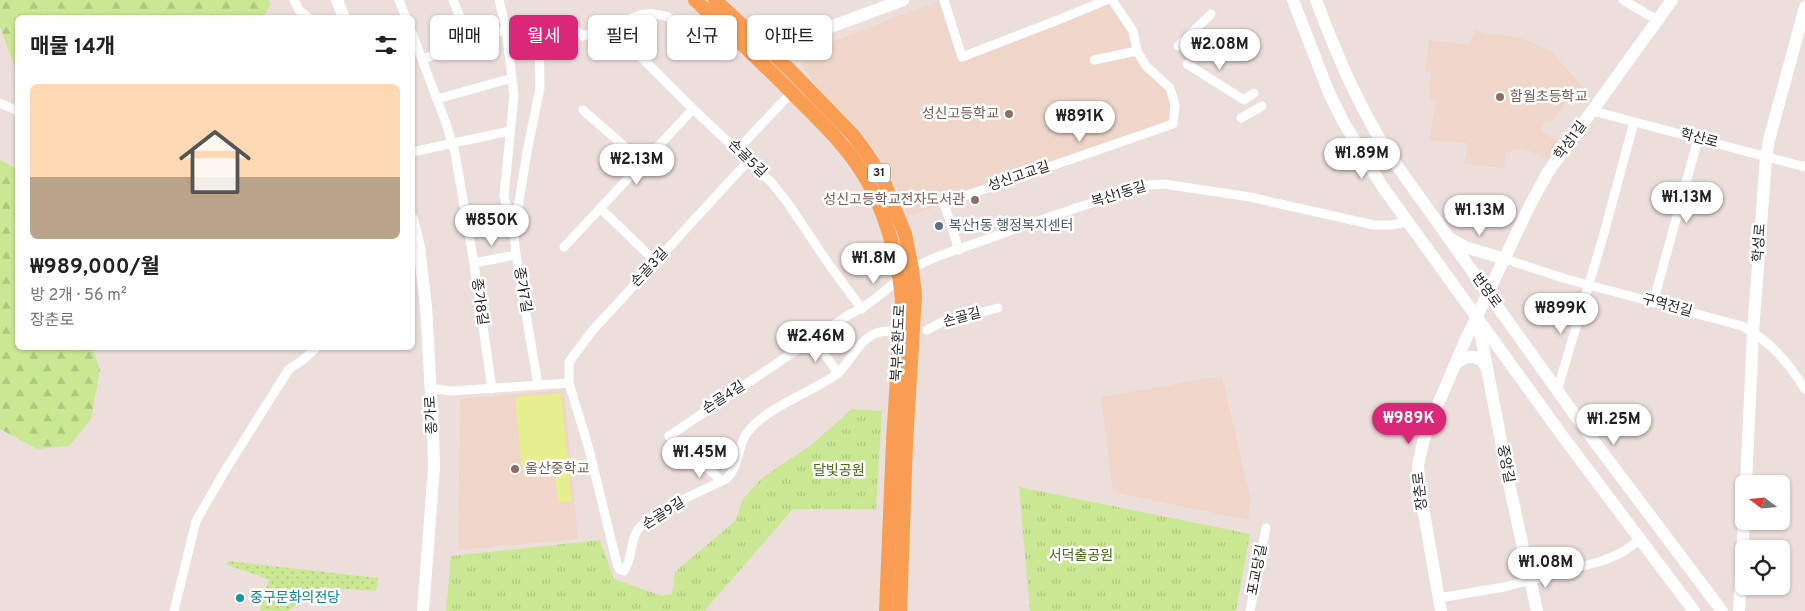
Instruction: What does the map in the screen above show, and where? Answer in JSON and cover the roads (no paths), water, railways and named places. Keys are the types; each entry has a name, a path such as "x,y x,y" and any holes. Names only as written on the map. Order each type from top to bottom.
{"main road":[{"path":"337,0 341,15"},
{"name":"북부순환도로","path":"695,0 840,121 867,154 882,178 899,217 909,250 915,295 907,322 906,343 906,442 900,611"},
{"name":"북부순환도로","path":"715,0 770,61 792,92 842,144 869,184 886,222 900,277 907,322"},
{"path":"770,61 795,40 903,0"},
{"name":"번영로","path":"1292,0 1329,93 1344,123 1378,179 1640,540 1694,611"},
{"name":"학성1길","path":"1488,294 1530,205 1548,172 1672,0"},
{"name":"번영로","path":"1318,4 1350,85 1393,160 1557,391 1722,611"},
{"name":"학성로","path":"1746,475 1753,332 1766,158 1769,140 1805,7"},
{"name":"종가로","path":"415,231 419,247 426,306 434,467 423,611"},
{"path":"1445,234 1465,246 1505,259"},
{"path":"1436,260 1443,263 1450,261 1454,254 1454,246"},
{"name":"장춘로","path":"1441,611 1422,508 1418,465 1430,423 1488,294"},
{"name":"중앙길","path":"1477,316 1537,611"},
{"name":"북부순환도로","path":"886,611 893,441 906,343"},
{"path":"1454,366 1463,358 1472,356 1481,360 1486,367"},
{"path":"1739,611 1744,530"}],"street":[{"path":"294,0 299,10 305,15"},
{"path":"399,0 405,15"},
{"path":"453,0 459,15"},
{"name":"종가7길","path":"499,0 506,29 514,95 504,196 514,235 538,385"},
{"path":"944,0 962,57 1106,0"},
{"name":"성신고교길","path":"959,250 944,203 1173,124 1175,105 1170,88 1146,66 1137,51 1133,31 1112,0"},
{"path":"1623,0 1657,20"},
{"path":"640,15 655,12 667,17"},
{"path":"1178,46 1211,14"},
{"path":"514,235 527,152 540,88 539,26 552,22 572,28 583,36 588,34"},
{"path":"499,31 506,29"},
{"name":"종가8길","path":"415,40 456,153 492,389"},
{"path":"1094,60 1137,51"},
{"path":"423,59 430,56"},
{"name":"손골5길","path":"644,60 692,109 772,183 862,309"},
{"path":"1187,64 1244,100 1254,93"},
{"path":"437,98 512,78"},
{"path":"738,150 792,92"},
{"path":"0,103 15,110"},
{"path":"1241,118 1262,106"},
{"path":"564,247 692,109"},
{"path":"583,110 642,162"},
{"name":"학산로","path":"1593,111 1805,167"},
{"path":"1557,391 1634,122"},
{"path":"415,151 452,142 510,132"},
{"path":"1654,303 1698,139"},
{"name":"손골3길","path":"569,383 568,368 571,357 592,331 749,160"},
{"name":"복산1동길","path":"900,277 926,261 1031,222 1148,185 1164,184 1250,197 1374,225 1392,225 1408,222"},
{"path":"600,208 656,262"},
{"path":"474,263 516,255"},
{"name":"구역전길","path":"1505,259 1588,285 1742,326 1753,332 1774,349 1784,359 1805,389"},
{"name":"손골4길","path":"721,481 710,470 678,451 669,436 813,338 850,314 862,309 900,277"},
{"name":"손골길","path":"927,330 942,322 998,308"},
{"name":"손골9길","path":"569,383 589,449 617,564 620,570 624,571 627,567 634,538 642,525 664,510 732,474 740,447 749,430 755,424 838,374 865,339 881,331 889,331"},
{"path":"813,338 838,374"},
{"path":"174,611 196,521 226,469 289,369 314,350"},
{"path":"430,388 451,391 569,383"},
{"name":"포교당길","path":"1250,611 1266,528"},
{"path":"1439,598 1479,593 1602,561 1621,553 1640,540"}],"place":[{"name":"함월초등학교","path":"1500,97"},
{"name":"성신고등학교","path":"1009,114"},
{"name":"성신고등학교전자도서관","path":"975,200"},
{"name":"복산1동 행정복지센터","path":"939,226"},
{"name":"울산중학교","path":"515,469"},
{"name":"중구문화의전당","path":"240,598"}],"park label":[{"name":"달빛공원","path":"839,471"},
{"name":"서덕출공원","path":"1081,556"}]}
